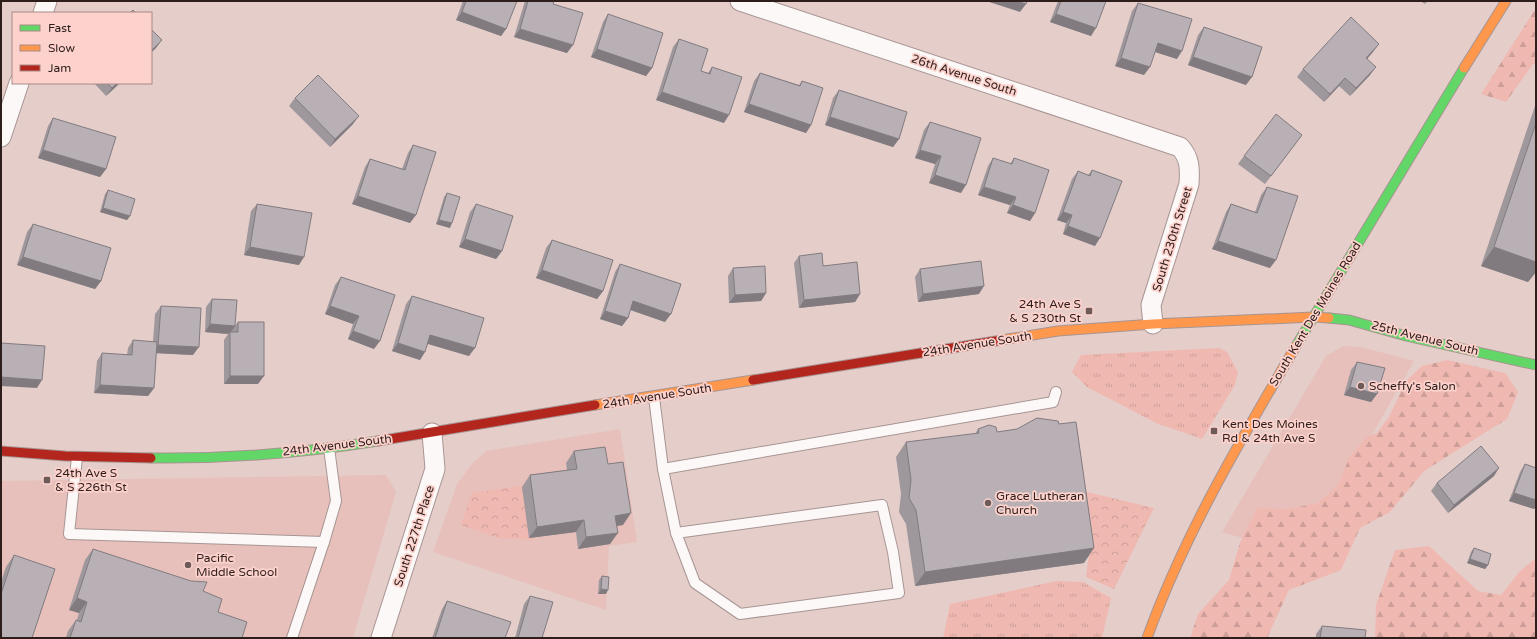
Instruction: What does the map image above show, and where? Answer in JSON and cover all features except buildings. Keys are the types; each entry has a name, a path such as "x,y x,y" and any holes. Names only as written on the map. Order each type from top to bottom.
{"street":[{"path":"43,12 47,1"},
{"name":"26th Avenue South","path":"740,1 1172,144 1180,147 1186,153"},
{"name":"South Kent Des Moines Road","path":"1147,638 1160,599 1194,524 1233,453 1429,124 1506,1"},
{"path":"1,137 19,84"},
{"name":"South 230th Street","path":"1154,324 1151,305 1189,184 1189,160 1186,153"},
{"name":"24th Avenue South","path":"1,452 137,459 258,455 329,448 432,433 488,422 654,397 1058,331 1154,324 1313,317"},
{"name":"25th Avenue South","path":"1313,317 1349,320 1406,336 1536,365"},
{"name":"South 227th Place","path":"381,638 435,469 432,433"}],"lane":[{"path":"663,469 1053,402 1056,392"},
{"path":"654,397 663,469 676,532 695,583 740,614 899,593 893,552 882,505 676,532"},
{"path":"292,638 336,501 329,448"},
{"path":"77,457 69,534 324,542"}],"shaded area":[{"path":"1343,346 1361,347 1414,361 1303,556 1222,532 1326,356"},
{"path":"620,429 637,542 609,546 606,610 433,552 457,484 471,465 486,451"},
{"name":"Pacific Middle School","path":"386,475 396,492 353,638 1,638 1,481"}],"green space":[{"path":"1536,8 1536,64 1533,64 1506,102 1481,94"},
{"path":"1219,348 1227,352 1238,372 1235,385 1202,439 1156,423 1087,387 1072,372 1081,355"},
{"path":"1447,360 1505,373 1518,392 1507,419 1424,471 1390,512 1360,528 1341,570 1289,590 1267,638 1190,638 1198,614 1229,580 1240,543 1257,508 1289,509 1318,503 1338,485 1350,456 1367,437 1377,433 1389,417 1406,381 1422,366"},
{"path":"526,485 534,540 498,538 461,525 472,493"},
{"path":"1083,491 1154,508 1114,589 1086,577 1091,539"},
{"path":"1429,546 1478,591 1501,595 1520,571 1535,559 1536,638 1375,638 1376,605 1395,550"},
{"path":"1057,581 1083,582 1111,598 1102,638 943,638 950,604"}],"traffic: fast":[{"path":"1296,346 1464,68"},
{"path":"1329,318 1349,320 1406,336 1536,365"},
{"path":"151,458 236,456 293,452 378,441"}],"traffic: slow":[{"path":"1464,68 1506,1"},
{"path":"1002,340 1058,331 1153,324 1313,317 1329,318"},
{"path":"1147,638 1178,561 1196,525 1234,452 1296,346"},
{"path":"595,405 753,380"}],"traffic: jam":[{"path":"753,380 1002,340"},
{"path":"378,441 595,405"},
{"path":"1,451 65,456 151,458"}],"place":[{"name":"24th Ave S & S 230th St","path":"1089,311"},
{"name":"Scheffy's Salon","path":"1361,386"},
{"name":"Kent Des Moines Rd & 24th Ave S","path":"1214,431"},
{"name":"24th Ave S & S 226th St","path":"47,480"},
{"name":"Grace Lutheran Church","path":"988,503"},
{"name":"Pacific Middle School","path":"188,565"}]}
